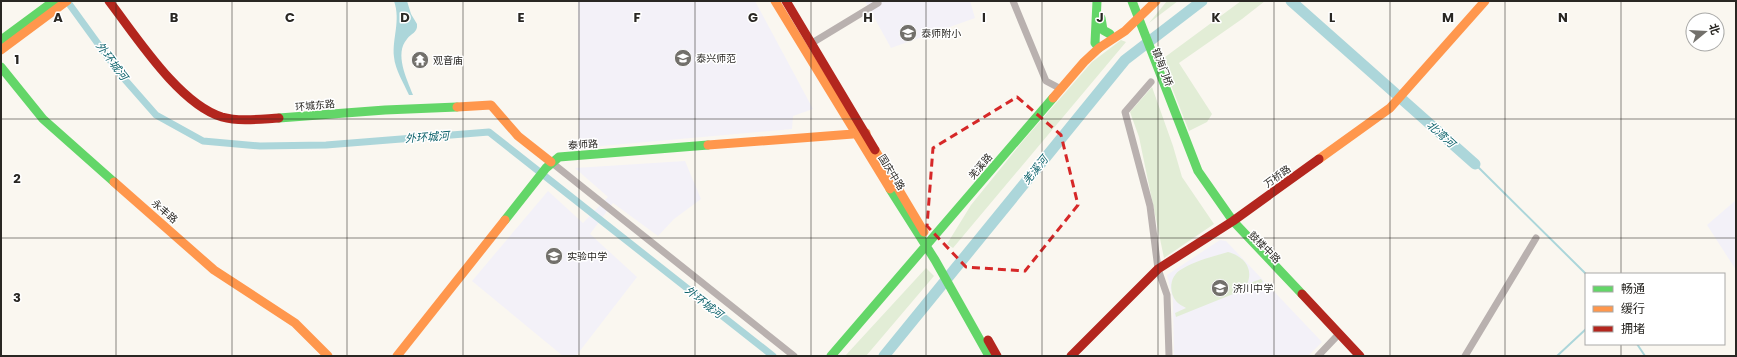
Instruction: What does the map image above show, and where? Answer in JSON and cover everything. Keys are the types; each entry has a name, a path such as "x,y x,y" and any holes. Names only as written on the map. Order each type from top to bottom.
{"street":[{"path":"1,40 56,4 67,1"},
{"name":"环城东路","path":"109,1 163,72 201,108 222,117 242,120 290,118 385,110 491,105 518,136 548,165"},
{"name":"国庆中路","path":"775,1 855,134 926,241 964,305"},
{"name":"国庆中路","path":"786,1 866,133 926,241"},
{"path":"1013,1 1046,81 1058,88"},
{"path":"1097,1 1097,46"},
{"path":"1101,1 1100,28 1104,33 1110,34"},
{"name":"镇海门桥","path":"1126,1 1182,139"},
{"path":"1132,1 1182,139"},
{"name":"羌溪路","path":"831,356 926,241 1058,88 1084,62 1097,46 1110,34 1121,28 1149,1"},
{"name":"羌溪路","path":"1097,46 1125,31 1156,1"},
{"name":"万桥路","path":"1071,356 1158,269 1230,223 1390,108 1485,1"},
{"path":"812,43 878,3"},
{"path":"1,50 56,4"},
{"name":"永丰路","path":"1,66 43,119 54,129 214,270 295,323 328,356"},
{"path":"1151,82 1125,112 1150,206 1158,269 1167,295 1169,356"},
{"name":"泰师路","path":"548,165 559,157 866,133"},
{"name":"鼓楼中路","path":"1182,139 1192,173 1230,223 1353,356"},
{"path":"397,356 548,165 794,356"},
{"path":"1230,223 1360,356"},
{"path":"1465,356 1536,238"},
{"path":"964,305 989,356"},
{"path":"964,305 997,356"},
{"path":"1318,356 1336,337"}],"highlighted area":[{"path":"1017,97 1061,135 1078,205 1025,271 966,267 927,226 933,148"}],"shaded area":[{"name":"泰兴师范","path":"578,1 755,1 813,109 793,116 792,129 579,148"},
{"name":"泰师附小","path":"865,1 970,1 975,18 891,48"},
{"name":"实验中学","path":"685,161 701,199 674,219 658,236 613,203 590,234 637,277 576,356 563,356 472,281 548,191 583,223 608,197 575,168"},
{"path":"1736,200 1736,270 1707,225"},
{"name":"济川中学","path":"1220,240 1226,241 1322,342 1308,356 1174,356 1173,300 1167,275"}],"green space":[{"path":"1167,1 1178,1 1149,23"},
{"path":"1241,1 1265,1 1179,63 1212,114 1207,122 1189,131 1161,60"},
{"path":"1121,40 1126,42 953,248 947,244 971,205 1022,142 1092,62"},
{"path":"1152,87 1173,146 1182,177 1214,224 1164,258 1139,137 1130,112"},
{"path":"1228,252 1239,257 1246,264 1249,273 1247,284 1261,279 1263,282 1176,317 1175,313 1186,308 1179,304 1173,297 1171,288 1175,275 1182,269 1193,264"},
{"path":"926,268 934,276 866,356 845,356"}],"water":[{"path":"394,1 407,1 411,14 417,24 414,33 403,45 402,52 403,67 413,95 409,95 395,62 394,50 397,16"}],"waterway":[{"name":"外环城河","path":"67,1 120,74 156,115 203,141 260,146 326,145 489,132 773,356"},
{"name":"羌溪河","path":"884,356 1125,60 1202,1"},
{"name":"北湾河","path":"1291,1 1475,164"},
{"name":"北湾河","path":"1475,164 1585,273"},
{"path":"1557,356 1585,330"},
{"name":"北湾河","path":"1638,345 1645,356"}],"traffic: fast":[{"path":"1,40 54,1"},
{"path":"1097,1 1095,43 1099,48"},
{"path":"1132,1 1198,171 1233,221 1302,294"},
{"path":"1101,18 1103,30 1110,34"},
{"path":"1,67 43,119 114,182"},
{"path":"831,356 1053,98"},
{"path":"279,118 385,110 457,107"},
{"path":"505,220 546,168 559,157 708,145"},
{"path":"890,189 935,260 989,356"}],"traffic: slow":[{"path":"1,50 67,1"},
{"path":"775,1 890,189"},
{"path":"1053,98 1084,62 1099,48 1125,31 1156,1"},
{"path":"1319,159 1390,108 1485,1"},
{"path":"457,107 491,105 518,136 551,162"},
{"path":"708,145 866,133"},
{"path":"875,150 924,232"},
{"path":"114,182 214,270 295,323 328,356"},
{"path":"397,356 505,220"}],"traffic: jam":[{"path":"109,1 145,50 174,84 206,110 229,119 250,120 279,118"},
{"path":"786,1 875,150"},
{"path":"1071,356 1158,269 1233,221 1319,159"},
{"path":"1302,294 1360,356"},
{"path":"988,340 997,356"}],"place":[{"name":"泰师附小","path":"908,33"},
{"name":"泰兴师范","path":"683,58"},
{"name":"观音庙","path":"420,60"},
{"name":"实验中学","path":"554,256"},
{"name":"济川中学","path":"1220,288"}]}
